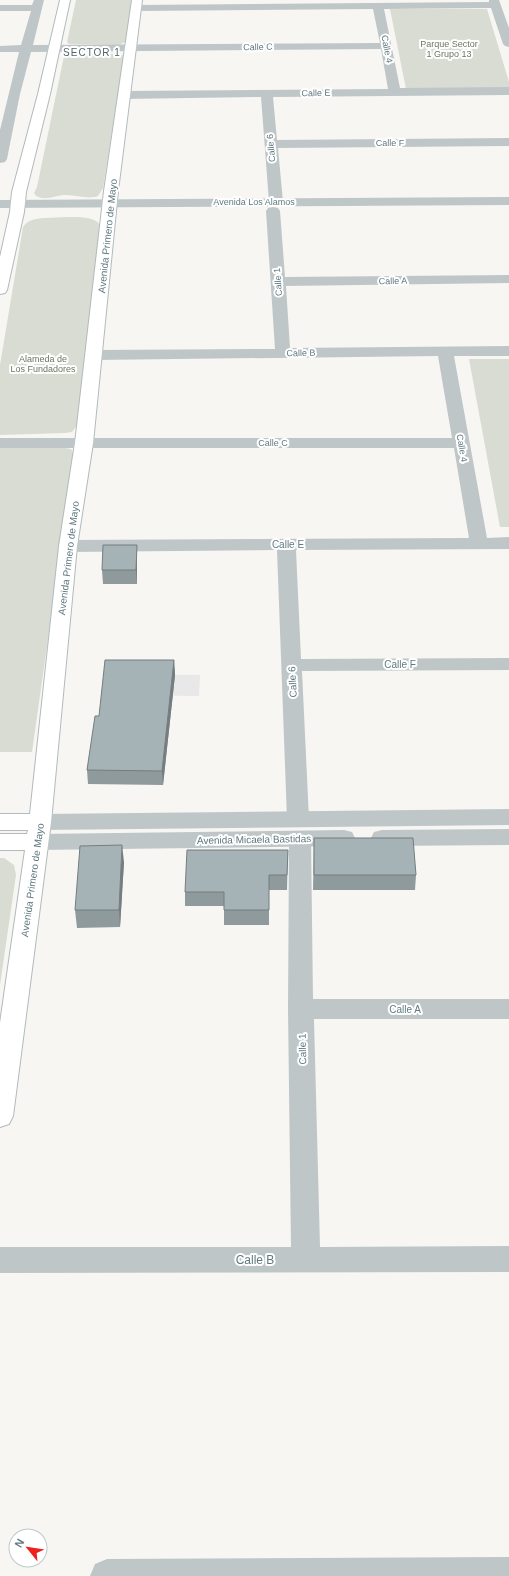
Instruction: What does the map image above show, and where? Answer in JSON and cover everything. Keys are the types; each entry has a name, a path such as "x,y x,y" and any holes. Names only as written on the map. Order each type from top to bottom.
{"main road":[{"path":"0,290 19,192 44,94 65,0"},
{"name":"Avenida Primero de Mayo","path":"0,1116 39,832 68,546 84,443 110,208 136,4"},
{"name":"Avenida Micaela Bastidas","path":"0,822 39,832"},
{"name":"Avenida Micaela Bastidas","path":"0,842 39,832"}],"street":[{"path":"136,4 378,6 494,3 509,44"},
{"path":"0,8 38,4 14,94 0,159"},
{"name":"Calle 4","path":"378,6 395,92"},
{"name":"Calle C","path":"0,49 386,46"},
{"name":"Calle E","path":"124,95 509,91"},
{"path":"0,94 14,94"},
{"name":"Calle 6","path":"267,94 275,206"},
{"name":"Calle F","path":"271,144 509,142"},
{"name":"Avenida Los Alamos","path":"0,204 17,208 110,208 509,201"},
{"name":"Avenida Los Alamos","path":"275,206 509,210"},
{"name":"Calle 1","path":"275,206 283,354"},
{"name":"Avenida Los Alamos","path":"0,212 17,208"},
{"name":"Calle A","path":"278,282 509,279"},
{"name":"Calle 4","path":"444,352 462,444 478,543"},
{"name":"Calle B","path":"94,355 509,352"},
{"name":"Calle C","path":"0,443 462,444"},
{"name":"Calle E","path":"68,546 509,543"},
{"name":"Calle 6","path":"286,544 299,829"},
{"name":"Calle F","path":"292,665 509,664"},
{"name":"Avenida Micaela Bastidas","path":"39,832 299,829 509,817"},
{"name":"Calle 1","path":"299,829 306,1260"},
{"name":"Avenida Micaela Bastidas","path":"299,829 509,837"},
{"name":"Calle A","path":"301,1009 509,1009"},
{"name":"Calle B","path":"0,1260 509,1259"},
{"path":"107,1576 509,1574"}],"shaded area":[{"path":"107,674 200,675 199,696 104,695"}],"green space":[{"path":"76,0 131,0 127,41 119,45 69,44 67,42"},
{"name":"Parque Sector 1 Grupo 13","path":"390,9 487,9 509,82 509,88 406,89"},
{"path":"67,54 119,54 124,56 103,188 98,196 94,197 64,195 43,198 36,196 34,193 37,187 64,56"},
{"name":"Alameda de Los Fundadores","path":"66,217 91,219 100,225 78,424 72,432 65,433 0,435 0,365 23,227 30,221 44,218"},
{"path":"469,359 509,359 509,527 500,527"},
{"path":"0,448 65,448 71,449 74,455 32,752 0,752"},
{"path":"0,858 4,858 14,865 16,875 0,985"}],"building":[{"path":"103,545 137,545 136,570 102,570"},
{"path":"105,660 174,660 162,771 87,770 95,716 99,716"},
{"path":"314,838 413,838 416,875 314,875"},
{"path":"122,845 119,910 75,910 80,846"},
{"path":"187,850 288,850 287,875 269,875 269,910 224,910 224,892 185,892"}],"district":[{"name":"SECTOR 1","path":"92,52"}]}
